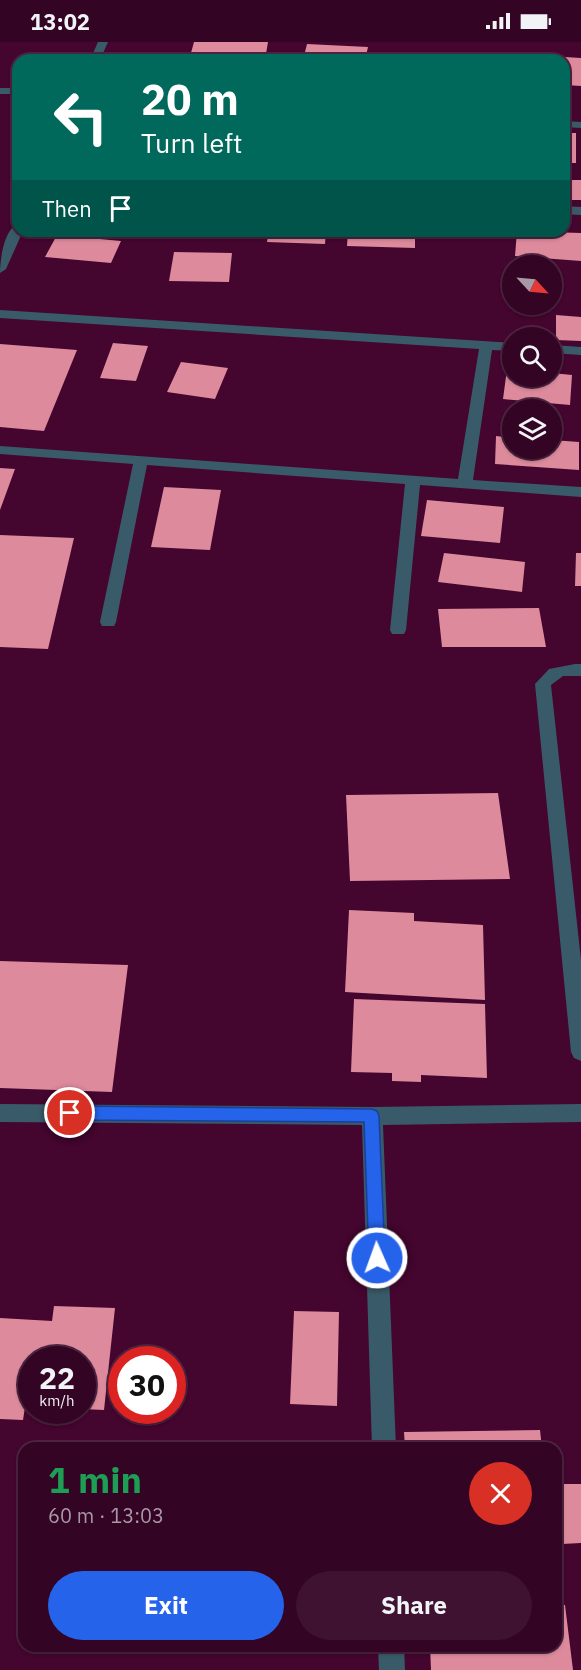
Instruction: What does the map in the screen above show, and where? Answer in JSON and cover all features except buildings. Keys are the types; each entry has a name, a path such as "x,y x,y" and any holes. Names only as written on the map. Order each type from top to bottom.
{"street":[{"path":"0,269 14,237"},
{"path":"0,314 502,346"},
{"path":"465,483 486,345"},
{"path":"562,350 581,351"},
{"path":"0,450 581,492"},
{"path":"108,621 141,459"},
{"path":"398,630 413,480"},
{"path":"581,670 564,669 550,674 543,684 581,1052"},
{"path":"0,1113 372,1116 581,1113"},
{"path":"372,1116 384,1442"},
{"path":"391,1652 392,1670"}],"route":[{"path":"70,1113 372,1116 377,1258"}]}
